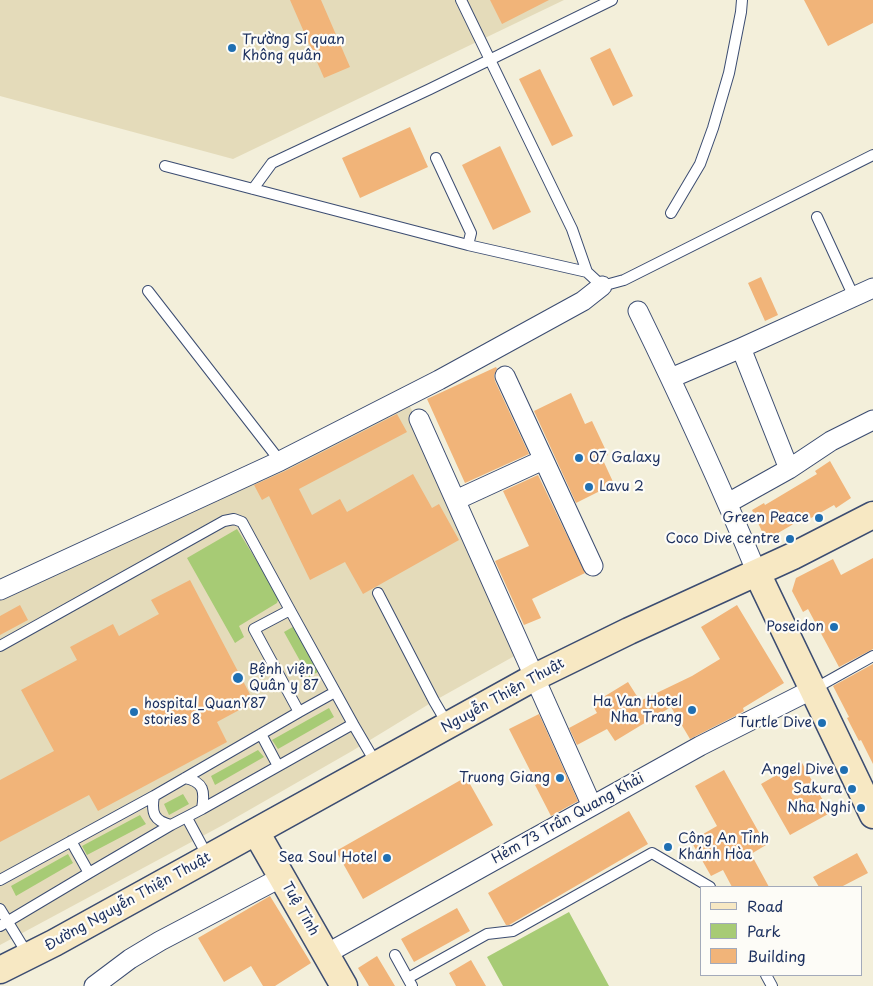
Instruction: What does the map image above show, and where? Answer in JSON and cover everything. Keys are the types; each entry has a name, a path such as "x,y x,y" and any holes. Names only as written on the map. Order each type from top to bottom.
{"street":[{"path":"0,590 280,460 439,380 583,300 602,286"},
{"path":"671,378 873,288"},
{"path":"638,311 728,503 757,573 873,815"},
{"path":"741,348 789,469"},
{"path":"504,376 592,566"},
{"path":"419,419 592,806"},
{"path":"728,503 789,469 831,441 873,420"},
{"path":"456,500 543,460"},
{"name":"Nguyễn Thiện Thuật","path":"256,832 535,678 629,631 793,556 873,515"},
{"name":"Hẻm 73 Trần Quang Khải","path":"326,954 700,746 813,689"},
{"name":"Đường Nguyễn Thiện Thuật","path":"0,970 256,832"},
{"name":"Tuệ Tĩnh","path":"256,832 326,954 341,985"},
{"path":"94,986 130,959 160,941 282,878"}],"lane":[{"path":"461,0 572,229 587,272 602,286 624,280 873,155"},
{"path":"253,189 272,163 430,89 612,0"},
{"path":"672,213 700,164 713,128 729,73 742,0"},
{"path":"436,158 471,233 468,245"},
{"path":"165,166 468,245 587,272"},
{"path":"817,217 854,297"},
{"path":"148,291 280,460"},
{"path":"0,646 224,521 234,519 242,522 377,766"},
{"path":"378,593 448,726"},
{"path":"290,610 254,629 299,712"},
{"path":"813,689 873,656"},
{"path":"0,880 154,796 335,692"},
{"path":"4,924 171,826 354,724"},
{"path":"261,734 278,766"},
{"path":"184,778 195,780 202,788 204,798 202,809"},
{"path":"154,796 152,804 155,816 162,823 171,826"},
{"path":"187,818 208,858"},
{"path":"71,841 89,873"},
{"path":"395,955 410,982 488,934 513,931 652,853 708,886"},
{"path":"0,909 4,924 28,956"}],"shaded area":[{"name":"Trường Sĩ quan Không quân","path":"0,0 564,0 233,159 0,96"},
{"name":"Bệnh viện Quân y 87","path":"409,404 518,654 223,825 0,945 0,599"}],"green space":[{"path":"237,529 279,597 277,603 239,626 244,637 235,643 187,558"},
{"path":"298,624 323,669 309,677 284,632"},
{"path":"329,708 334,717 278,749 272,740"},
{"path":"258,750 264,757 215,785 211,776"},
{"path":"183,794 189,804 169,815 164,804"},
{"path":"140,815 146,824 87,855 82,846"},
{"path":"68,854 73,863 16,896 11,886"},
{"path":"569,912 609,986 503,986 487,957"}],"building":[{"path":"290,0 321,0 350,67 324,78"},
{"path":"490,0 549,0 502,24"},
{"path":"804,0 873,0 873,23 828,46"},
{"path":"610,48 633,96 613,106 590,58"},
{"path":"540,69 573,136 552,146 519,79"},
{"path":"410,127 428,167 360,198 342,158"},
{"path":"500,146 531,212 493,230 462,165"},
{"path":"761,277 778,315 765,321 748,283"},
{"path":"496,367 495,381 529,454 465,483 427,399"},
{"path":"571,393 585,424 592,421 608,455 602,458 614,484 576,503 534,411"},
{"path":"397,414 407,432 299,489 312,515 340,499 347,512 413,474 432,508 439,504 459,540 363,594 345,562 310,580 269,496 262,500 254,485"},
{"path":"830,461 851,498 836,508 834,505 811,518 809,515 766,540 752,510 764,503 765,505 817,474 815,471"},
{"path":"538,475 585,573 532,599 541,618 524,625 495,561 529,546 503,491"},
{"path":"873,558 873,649 839,667 808,609 803,612 792,591 796,578 833,559 841,575"},
{"name":"hospital_QuanY87 stories 8","path":"190,580 254,702 217,722 227,742 98,811 89,795 0,842 0,780 54,751 21,690 77,660 70,647 113,624 119,636 159,614 151,600"},
{"path":"20,605 28,620 0,635 0,616"},
{"path":"737,605 784,683 743,708 744,711 739,714 690,739 671,707 615,741 607,729 577,745 569,728 597,713 592,704 628,682 640,701 692,676 720,659 701,627"},
{"path":"873,664 873,764 847,718 849,717 833,686"},
{"path":"539,714 578,801 551,816 509,729"},
{"path":"801,761 830,813 790,835 761,784"},
{"path":"724,770 766,845 751,854 768,886 731,886 723,870 711,876 691,841 717,826 695,786"},
{"path":"466,777 493,825 363,899 336,851"},
{"path":"629,811 648,844 506,925 488,893"},
{"path":"857,853 868,873 843,886 818,886 813,877"},
{"path":"270,896 311,963 275,986 263,986 251,966 224,982 198,938"},
{"path":"457,908 470,931 414,962 401,939"},
{"path":"377,956 395,986 369,986 358,968"},
{"path":"471,960 486,986 456,986 449,973"}],"place":[{"name":"Trường Sĩ quan Không quân","path":"232,48"},
{"name":"07 Galaxy","path":"579,458"},
{"name":"Lavu 2","path":"589,487"},
{"name":"Green Peace","path":"819,518"},
{"name":"Coco Dive centre","path":"790,539"},
{"name":"Poseidon","path":"834,627"},
{"name":"Bệnh viện Quân y 87","path":"238,678"},
{"name":"Ha Van Hotel Nha Trang","path":"692,710"},
{"name":"hospital_QuanY87 stories 8","path":"134,712"},
{"name":"Turtle Dive","path":"822,723"},
{"name":"Angel Dive","path":"844,770"},
{"name":"Truong Giang","path":"560,778"},
{"name":"Sakura","path":"852,789"},
{"name":"Nha Nghi","path":"861,808"},
{"name":"Công An Tỉnh Khánh Hòa","path":"668,847"},
{"name":"Sea Soul Hotel","path":"387,858"}]}
